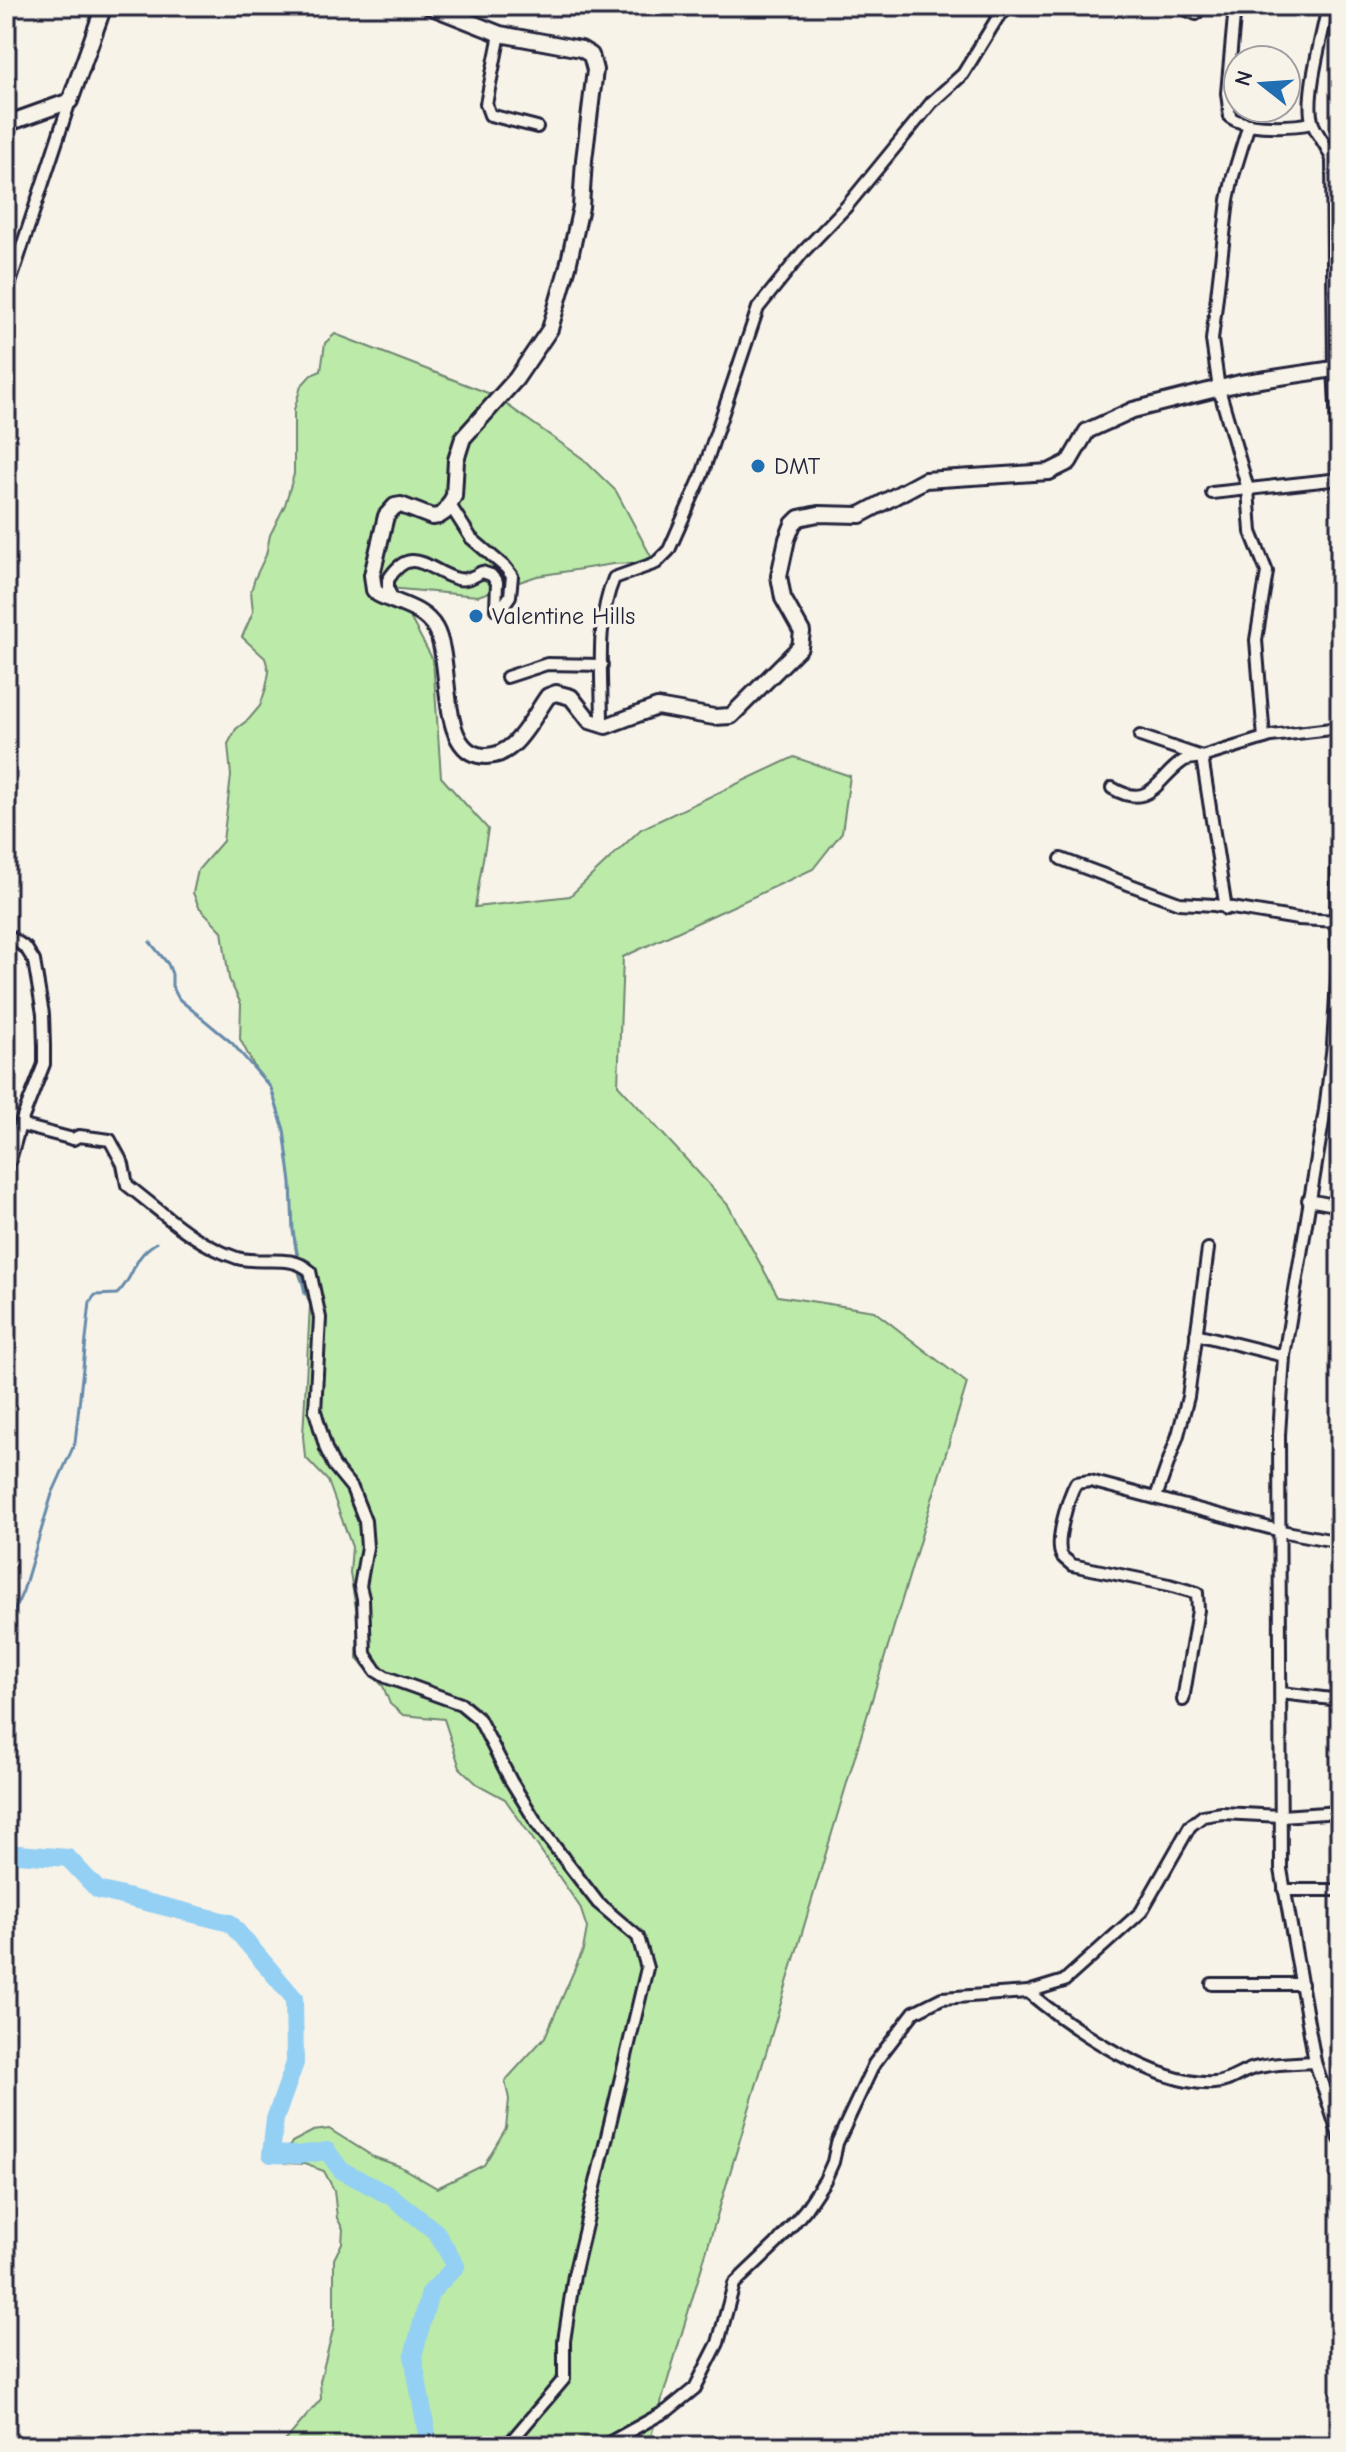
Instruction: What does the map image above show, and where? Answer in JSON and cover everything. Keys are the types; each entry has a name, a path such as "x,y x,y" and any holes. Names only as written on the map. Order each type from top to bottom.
{"street":[{"path":"6,295 104,6"},
{"path":"429,6 446,9 500,34 581,49 593,58 595,70 581,207 550,329 516,379 463,438 456,460 454,496 450,505 439,516 423,514 401,505 390,510 386,516 372,583 378,594 429,619 439,635 456,738 467,751 483,756 493,755 513,746 548,696 556,693 571,697 585,716 602,725 614,724 657,707 714,717 731,716 800,647 802,632 783,598 779,576 787,539 799,518 818,514 860,515 925,480 1049,472 1069,462 1081,438 1097,426 1154,403 1240,383 1337,369"},
{"path":"602,725 602,612 614,578 656,563 669,550 702,475 758,308 932,102 963,74 998,17 1011,6"},
{"path":"1178,6 1196,14"},
{"path":"1232,44 1235,6"},
{"path":"1212,493 1340,477 1334,146 1312,123 1314,78 1328,6"},
{"path":"500,34 487,110 490,115 537,127"},
{"path":"6,124 70,101"},
{"path":"1264,738 1256,640 1267,572 1251,532 1248,489 1219,389 1212,340 1233,176 1249,124 1312,123"},
{"path":"394,601 388,590 388,580 394,572 413,560 458,579 467,580 482,572 491,575 497,582 496,609 500,610 506,603 512,588 509,571 471,538 450,505"},
{"path":"507,677 547,664 602,665"},
{"path":"1340,700 1338,965 1333,1045 1284,1356 1279,1435 1280,1843 1284,1890 1315,2062 1340,2139"},
{"path":"1112,788 1124,795 1148,792 1183,761 1264,738 1339,728"},
{"path":"1140,736 1202,757"},
{"path":"1202,757 1226,909"},
{"path":"1061,859 1179,903 1298,919 1338,921"},
{"path":"6,934 26,948 34,961 43,1014 44,1064 20,1125 6,1174"},
{"path":"20,1125 73,1139 79,1136 110,1140 123,1164 127,1185 202,1244 240,1259 290,1261 310,1271 320,1318 315,1411 326,1449 334,1466 352,1488 365,1521 367,1547 360,1586 366,1659 386,1677 461,1704 479,1719 538,1825 598,1903 638,1937 647,1968 574,2275 564,2341 564,2379 507,2446"},
{"path":"1308,1200 1340,1206"},
{"path":"1156,1497 1188,1397 1208,1249"},
{"path":"1196,1334 1284,1356"},
{"path":"1183,1700 1198,1610 1197,1593 1072,1565 1062,1558 1060,1550 1067,1504 1076,1483 1090,1481 1281,1531 1340,1542"},
{"path":"1281,1693 1340,1700"},
{"path":"603,2446 668,2410 695,2388 718,2343 734,2284 776,2244 825,2180 837,2143 874,2064 914,2012 942,1998 1028,1992 1064,1981 1141,1912 1195,1822 1203,1816 1222,1813 1281,1816 1340,1812"},
{"path":"1284,1890 1340,1890"},
{"path":"1212,1984 1302,1984"},
{"path":"1028,1992 1086,2037 1143,2065 1190,2082 1218,2083 1251,2069 1315,2062"}],"green space":[{"path":"335,334 493,395 582,458 616,491 654,562 613,564 537,576 478,596 366,586 405,608 433,660 441,777 488,829 475,907 570,896 641,829 794,757 850,776 842,832 813,869 623,957 618,1085 728,1205 778,1296 874,1311 967,1383 648,2446 281,2446 321,2399 320,2381 334,2326 334,2259 342,2243 343,2229 337,2218 334,2190 324,2171 282,2161 292,2142 313,2131 329,2129 374,2157 399,2166 437,2188 484,2165 506,2128 509,2099 505,2081 545,2037 583,1950 587,1928 580,1907 505,1799 477,1784 460,1768 444,1719 403,1715 390,1704 383,1686 357,1659 358,1620 350,1573 352,1547 328,1481 305,1457 303,1436 310,1305 299,1274 284,1130 271,1088 256,1070 240,1039 241,1004 229,979 222,931 199,907 193,893 198,870 223,841 231,776 228,744 236,729 260,706 266,688 269,672 265,658 242,637 253,612 251,591 255,578 266,555 270,535 285,505 294,474 294,410 301,386 311,375 321,371 325,343"}],"waterway":[{"path":"150,942 168,964 172,986 179,999 232,1043 271,1088 284,1130 293,1231 305,1294"},
{"path":"6,1617 12,1616 23,1591 52,1494 75,1443 90,1302 95,1295 117,1294 142,1255 156,1243"},
{"path":"6,1853 68,1858 98,1890 230,1923 294,1998 295,2063 275,2119 271,2154 298,2155 327,2151 341,2170 392,2197 436,2232 456,2266 430,2293 413,2356 429,2446"}],"place":[{"name":"DMT","path":"758,466"},
{"name":"Valentine Hills","path":"476,616"}]}
